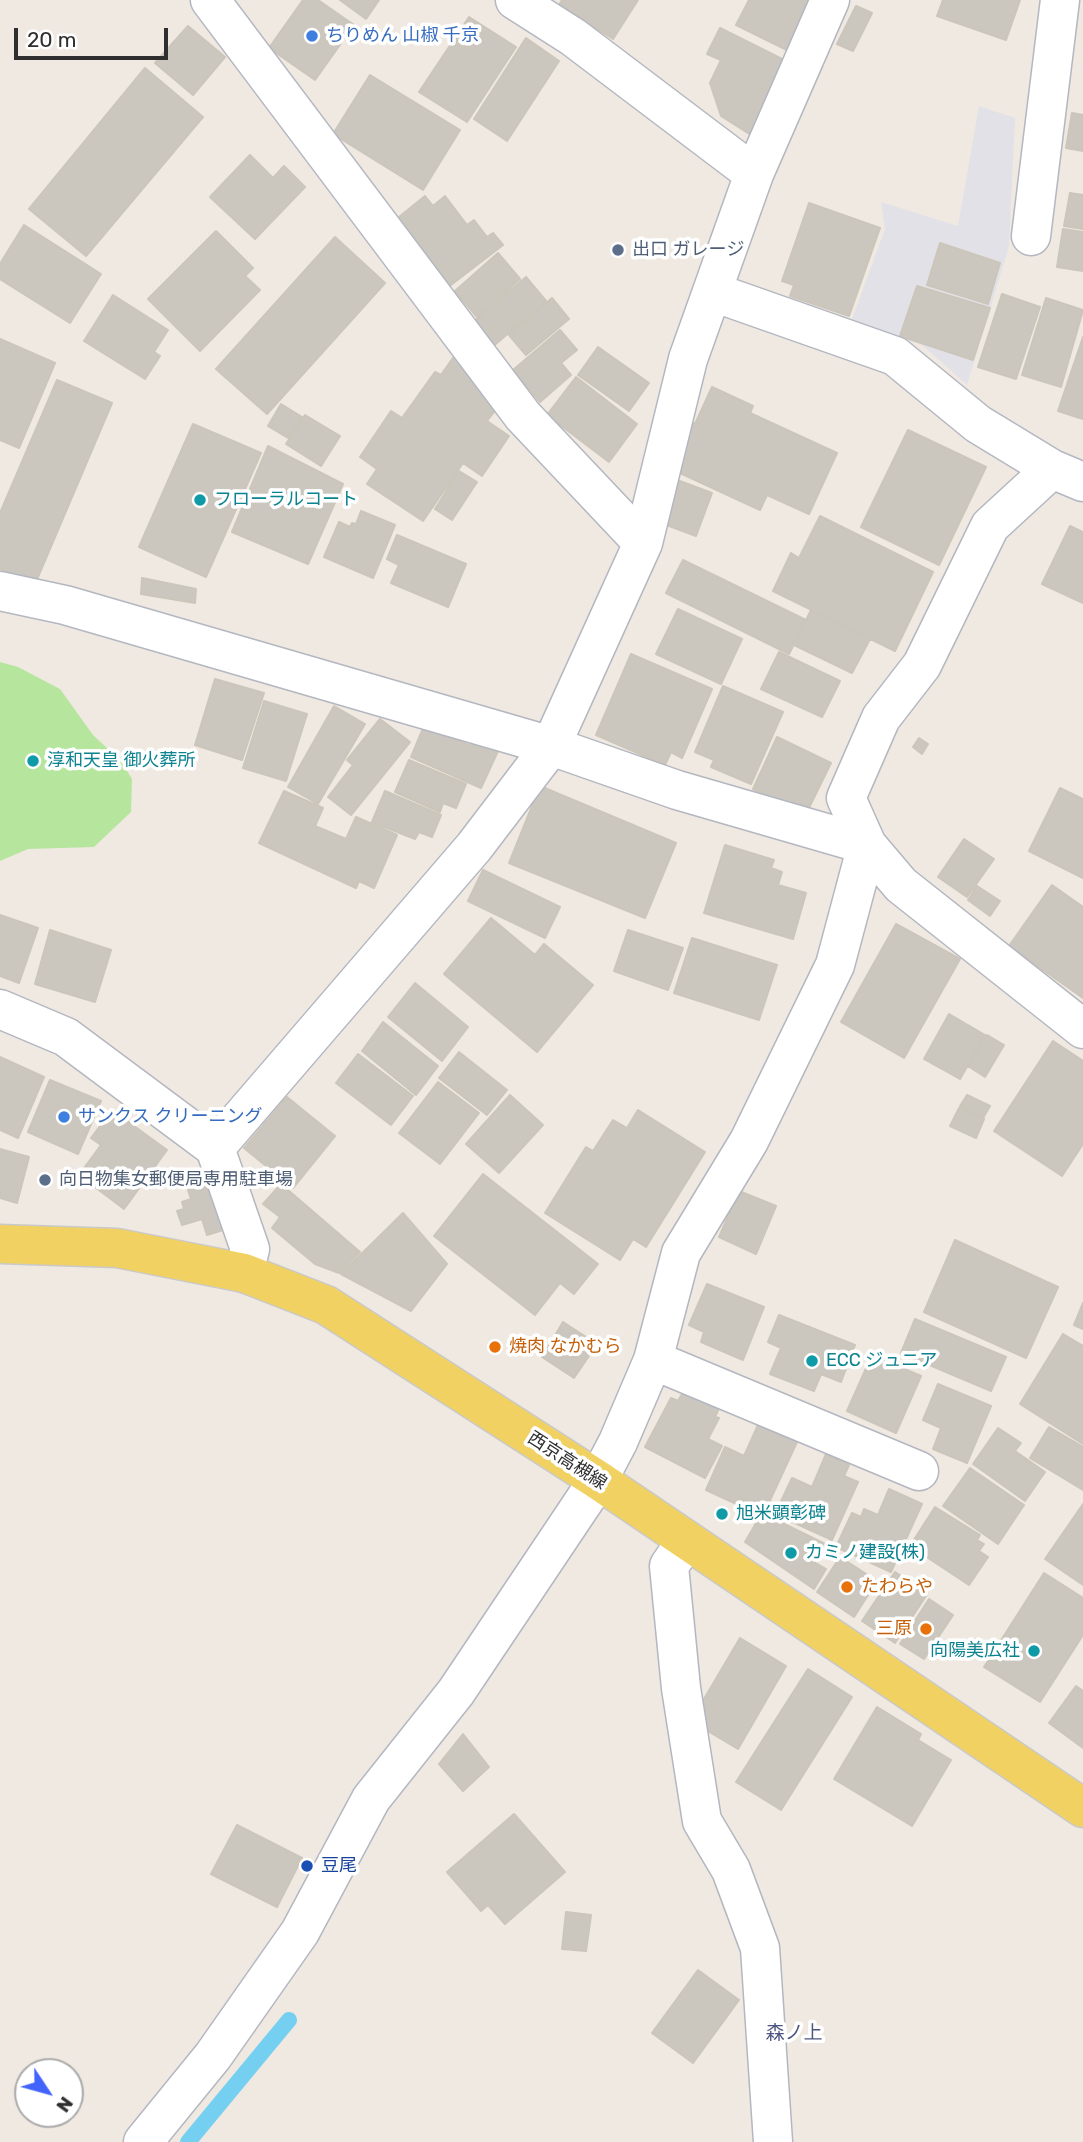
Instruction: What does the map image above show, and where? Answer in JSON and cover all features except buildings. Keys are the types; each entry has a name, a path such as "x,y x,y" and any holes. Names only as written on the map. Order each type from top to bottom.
{"main road":[{"name":"西京高槻線","path":"0,1244 117,1248 244,1273 326,1305 598,1480 1083,1808"}],"street":[{"path":"210,0 523,416 643,543"},
{"path":"516,0 573,37 754,174"},
{"path":"215,1148 474,847 551,746 643,543 688,359 754,174 830,0"},
{"path":"1031,236 1060,0"},
{"path":"713,292 895,356 978,424 1068,475 990,526 922,665 881,718 846,798 867,845 901,885 1083,1029"},
{"path":"0,591 78,609 551,746 677,790 867,845"},
{"path":"143,2142 213,2056 300,1932 371,1799 456,1692 598,1480 618,1443 653,1360 681,1253 749,1141 835,965 867,845"},
{"path":"0,1009 66,1037 215,1148 250,1249 244,1273"},
{"path":"653,1360 919,1471"},
{"path":"685,1541 668,1566 681,1688 702,1821 731,1870 760,1948 773,2142"}],"shaded area":[{"path":"979,106 1015,118 1009,246 967,385 922,345 851,322 885,229 881,202 958,226"}],"green space":[{"path":"0,662 18,667 60,689 93,735 121,761 132,779 131,812 94,847 28,849 0,861"}],"waterway":[{"path":"188,2142 289,2020"}],"place":[{"name":"ちりめん 山椒 千京","path":"312,36"},
{"name":"出口 ガレージ","path":"618,250"},
{"name":"フローラルコート","path":"200,500"},
{"name":"淳和天皇 御火葬所","path":"33,761"},
{"name":"サンクス クリーニング","path":"64,1117"},
{"name":"向日物集女郵便局専用駐車場","path":"45,1180"},
{"name":"焼肉 なかむら","path":"495,1347"},
{"name":"ECC ジュニア","path":"812,1361"},
{"name":"旭米顕彰碑","path":"722,1514"},
{"name":"カミノ建設(株)","path":"791,1553"},
{"name":"たわらや","path":"847,1587"},
{"name":"三原","path":"926,1629"},
{"name":"向陽美広社","path":"1034,1651"},
{"name":"豆尾","path":"307,1866"}],"district":[{"name":"森ノ上","path":"794,2034"}]}
